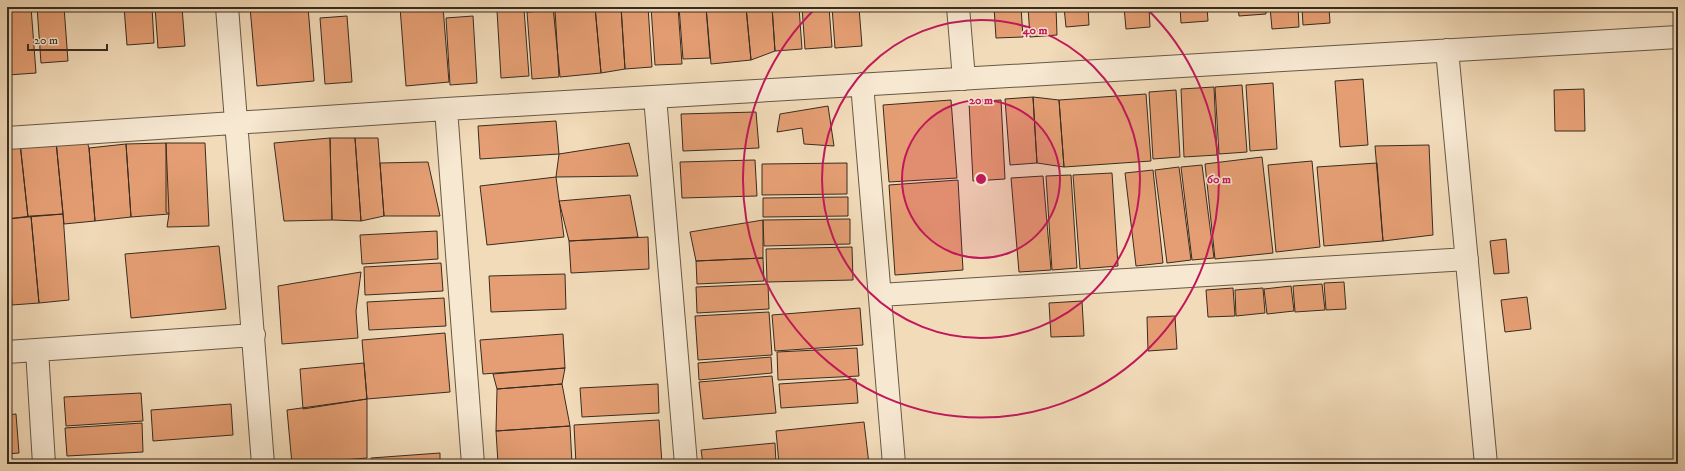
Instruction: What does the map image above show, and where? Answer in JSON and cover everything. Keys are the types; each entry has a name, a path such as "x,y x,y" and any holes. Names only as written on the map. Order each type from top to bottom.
{"street":[{"path":"227,7 263,464"},
{"path":"958,7 964,79"},
{"path":"7,138 655,96 1678,37"},
{"path":"1447,50 1486,464"},
{"path":"862,84 894,464"},
{"path":"655,96 686,464"},
{"path":"446,109 474,464"},
{"path":"880,295 1467,259"},
{"path":"7,352 254,335"},
{"path":"37,350 44,464"}],"building":[{"path":"31,7 36,73 8,75 7,8"},
{"path":"37,7 64,7 68,61 41,63"},
{"path":"124,7 152,7 154,43 127,45"},
{"path":"155,7 182,7 185,46 158,48"},
{"path":"250,7 308,7 314,81 257,86"},
{"path":"400,7 443,7 449,82 406,86"},
{"path":"553,7 595,7 601,73 560,77"},
{"path":"595,7 621,7 625,69 601,73"},
{"path":"621,7 648,7 652,67 625,69"},
{"path":"651,7 678,7 682,64 655,65"},
{"path":"679,7 706,7 710,58 683,59"},
{"path":"706,7 746,7 751,60 711,64"},
{"path":"746,7 772,7 775,51 751,60"},
{"path":"772,7 799,7 802,49 775,51"},
{"path":"802,7 829,7 832,47 805,49"},
{"path":"832,7 859,7 862,46 835,48"},
{"path":"994,7 1021,7 1023,37 996,38"},
{"path":"1028,7 1056,7 1057,35 1030,37"},
{"path":"1064,7 1088,7 1089,25 1066,27"},
{"path":"1124,7 1149,7 1150,27 1126,29"},
{"path":"1180,7 1207,7 1208,21 1181,23"},
{"path":"1238,7 1266,7 1266,14 1239,16"},
{"path":"1270,7 1298,7 1299,27 1272,29"},
{"path":"1302,7 1329,7 1330,23 1303,25"},
{"path":"524,9 529,76 501,78 497,11"},
{"path":"555,10 559,77 532,79 527,12"},
{"path":"347,16 352,82 325,84 320,18"},
{"path":"473,16 477,83 450,85 446,18"},
{"path":"7,48 9,76 7,76"},
{"path":"1363,79 1368,145 1340,147 1335,81"},
{"path":"1273,83 1277,149 1250,151 1246,85"},
{"path":"1242,85 1247,152 1219,154 1215,87"},
{"path":"1214,87 1217,155 1184,157 1181,89"},
{"path":"1584,89 1585,131 1555,131 1554,90"},
{"path":"1176,90 1180,157 1153,159 1149,92"},
{"path":"1146,94 1151,161 1064,167 1059,100"},
{"path":"1033,97 1037,163 1010,165 1005,99"},
{"path":"1033,97 1059,100 1064,167 1037,163"},
{"path":"951,100 957,178 889,182 883,105"},
{"path":"1001,100 1005,179 973,181 969,102"},
{"path":"828,106 834,146 804,144 802,128 777,132 780,114"},
{"path":"756,112 759,148 683,151 681,114"},
{"path":"556,121 559,154 480,159 478,126"},
{"path":"86,138 89,148 95,221 64,224 56,141"},
{"path":"330,138 332,220 284,221 274,143"},
{"path":"330,138 355,138 361,221 332,220"},
{"path":"355,138 378,138 384,216 361,221"},
{"path":"56,141 63,214 28,217 20,143"},
{"path":"20,143 28,217 7,219 7,144"},
{"path":"166,143 205,143 209,226 167,227 169,214 166,212"},
{"path":"166,143 169,214 131,217 126,144"},
{"path":"629,143 638,176 556,177 559,154"},
{"path":"126,144 131,217 95,221 89,148"},
{"path":"1429,145 1433,235 1383,241 1375,146"},
{"path":"1262,157 1273,253 1215,259 1205,164"},
{"path":"755,160 757,196 682,198 680,162"},
{"path":"1312,161 1320,247 1276,252 1268,165"},
{"path":"428,162 440,216 384,216 380,163"},
{"path":"847,163 847,194 762,195 762,164"},
{"path":"1377,163 1383,241 1324,246 1317,167"},
{"path":"1202,165 1214,258 1192,260 1181,167"},
{"path":"1179,167 1191,260 1167,263 1155,170"},
{"path":"1153,170 1163,263 1136,266 1125,173"},
{"path":"1112,173 1118,266 1080,269 1073,175"},
{"path":"1071,175 1077,268 1052,270 1046,176"},
{"path":"1043,176 1051,270 1019,272 1011,178"},
{"path":"556,177 564,237 487,245 480,186"},
{"path":"958,180 963,270 895,275 889,185"},
{"path":"630,195 638,237 569,241 559,201"},
{"path":"848,197 848,216 763,217 763,198"},
{"path":"63,214 69,300 39,303 31,216"},
{"path":"31,216 39,303 12,305 7,219"},
{"path":"850,219 850,244 764,246 763,220"},
{"path":"763,220 763,258 696,261 690,232"},
{"path":"437,231 438,259 362,264 360,235"},
{"path":"648,237 649,269 571,273 569,241"},
{"path":"1506,239 1509,273 1494,274 1490,241"},
{"path":"219,246 226,309 131,318 125,254"},
{"path":"852,247 853,280 767,282 766,249"},
{"path":"763,258 764,281 697,284 696,261"},
{"path":"441,263 443,291 365,295 364,267"},
{"path":"361,272 356,311 358,338 282,344 278,286"},
{"path":"565,274 566,309 491,312 489,276"},
{"path":"1344,282 1346,309 1326,310 1324,283"},
{"path":"768,284 769,309 697,313 696,287"},
{"path":"1322,284 1325,310 1295,312 1293,286"},
{"path":"1291,286 1294,311 1267,314 1264,289"},
{"path":"1233,288 1235,316 1208,317 1206,290"},
{"path":"1263,288 1265,313 1236,316 1235,290"},
{"path":"1527,297 1531,329 1505,332 1501,300"},
{"path":"444,298 446,326 369,330 367,302"},
{"path":"1082,301 1084,336 1051,337 1049,303"},
{"path":"860,308 863,345 775,351 772,315"},
{"path":"769,312 772,355 698,360 695,316"},
{"path":"1175,316 1177,349 1148,351 1147,317"},
{"path":"445,333 450,392 367,399 362,340"},
{"path":"563,334 565,368 483,374 480,340"},
{"path":"857,348 859,376 778,380 777,352"},
{"path":"771,357 772,373 699,380 698,363"},
{"path":"364,363 367,399 303,409 300,369"},
{"path":"565,368 562,384 497,389 493,374"},
{"path":"772,376 776,413 703,419 699,382"},
{"path":"856,379 858,403 781,408 779,384"},
{"path":"562,384 570,426 496,431 497,389"},
{"path":"658,384 659,413 582,417 580,388"},
{"path":"141,393 143,421 66,426 64,397"},
{"path":"367,399 367,458 292,464 287,410"},
{"path":"231,404 233,435 153,441 151,410"},
{"path":"16,414 19,453 7,454 7,415"},
{"path":"659,420 662,464 576,464 574,425"},
{"path":"864,422 869,464 779,464 776,431"},
{"path":"142,423 143,452 67,456 65,428"},
{"path":"570,426 572,464 498,464 496,431"},
{"path":"775,443 776,464 703,464 701,450"},
{"path":"440,453 440,464 372,464 371,458"}]}
